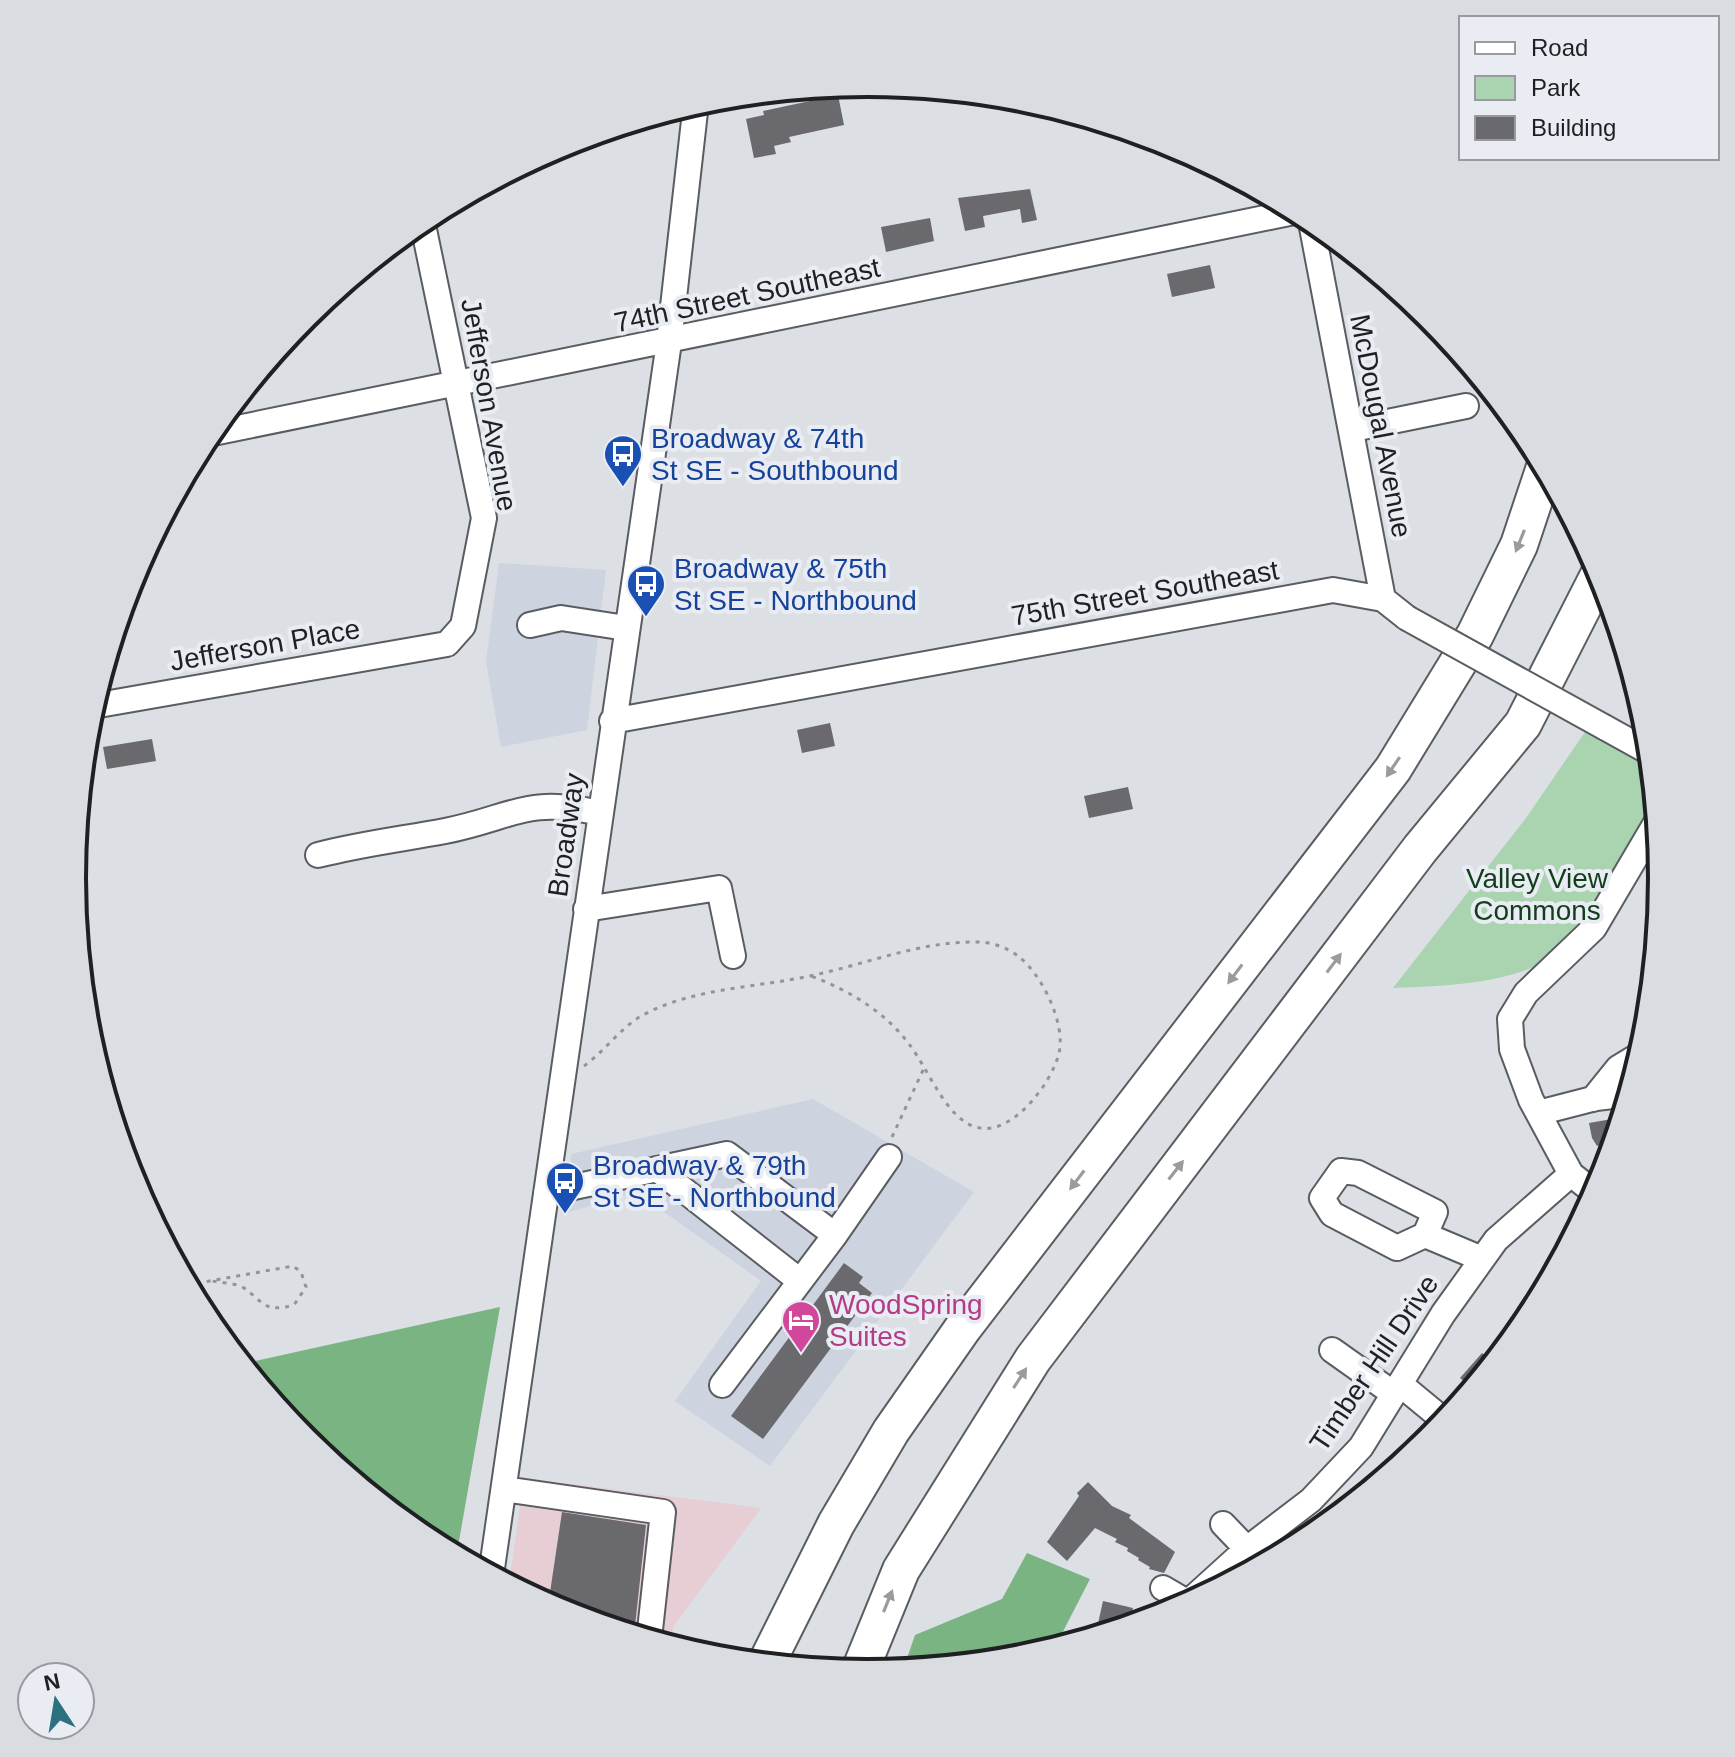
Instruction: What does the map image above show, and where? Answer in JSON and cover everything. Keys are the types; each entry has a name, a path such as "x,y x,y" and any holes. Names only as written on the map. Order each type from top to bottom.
{"highway":[{"path":"771,1654 836,1524 891,1431 963,1328 1393,769 1475,635 1519,545 1540,482"},
{"path":"864,1660 901,1570 1033,1359 1420,849 1523,724 1593,587"}],"street":[{"name":"Broadway","path":"493,1563 669,342 694,117"},
{"name":"74th Street Southeast","path":"228,430 1279,215"},
{"name":"Jefferson Avenue","path":"425,235 484,518 463,626 447,644"},
{"name":"McDougal Avenue","path":"1314,238 1383,599"},
{"path":"1353,429 1466,406"},
{"name":"75th Street Southeast","path":"612,721 1333,590 1383,599 1407,618 1637,745"},
{"path":"530,625 561,618 626,628"},
{"name":"Jefferson Place","path":"106,704 447,644"},
{"path":"318,855 373,841 448,830 509,810 561,804 599,813"},
{"path":"1586,1186 1571,1174 1538,1113 1512,1049 1510,1019 1526,993 1594,928 1647,837"},
{"path":"586,909 624,906 719,888 733,956"},
{"path":"1593,1099 1618,1068 1626,1063"},
{"path":"1538,1113 1618,1096"},
{"path":"546,1193 727,1154 835,1235"},
{"path":"722,1385 835,1235 889,1157"},
{"path":"657,1169 800,1281"},
{"name":"Timber Hill Drive","path":"1215,1578 1311,1500 1361,1447 1496,1240 1571,1174"},
{"path":"1425,1235 1482,1259"},
{"path":"1332,1350 1435,1415"},
{"path":"504,1489 663,1512 650,1629"},
{"path":"1223,1524 1247,1549"},
{"path":"1163,1588 1175,1597"}],"path":[{"path":"561,1082 601,1054 643,1015 680,1001 747,985 811,976 895,953 975,941 1005,947 1022,958 1052,1008 1060,1037 1059,1054 1034,1097 1013,1120 997,1128 977,1128 961,1120 945,1102 908,1043 866,1003 811,976"},
{"path":"889,1157 893,1133 925,1066"},
{"path":"200,1283 293,1266 301,1272 306,1287 294,1305 281,1308 262,1306 241,1286 212,1281"}],"shaded area":[{"path":"499,563 606,570 587,730 501,747 486,662"},
{"path":"813,1099 974,1192 770,1466 675,1401 761,1281 636,1192 566,1213 571,1154"},
{"path":"524,1478 761,1508 673,1627 672,1635 568,1601 511,1573"}],"green space":[{"name":"Valley View Commons","path":"1585,732 1639,757 1646,819 1625,860 1591,913 1557,953 1543,963 1507,976 1469,983 1393,988 1526,818"},
{"path":"500,1307 459,1541 433,1528 352,1466 280,1394 253,1361"},
{"path":"1027,1553 1090,1579 1061,1635 970,1653 907,1658 915,1635 1002,1599"}],"building":[{"path":"839,98 844,125 789,137 791,142 774,146 776,154 754,158 746,119 764,115 763,111 820,99"},
{"path":"1030,189 1037,220 1022,223 1020,209 983,216 985,227 965,231 958,198"},
{"path":"930,218 934,241 886,252 881,227"},
{"path":"1210,265 1215,288 1172,297 1167,274"},
{"path":"830,723 835,746 802,753 797,730"},
{"path":"152,739 156,761 107,769 103,747"},
{"path":"1128,787 1133,809 1089,818 1084,796"},
{"path":"1611,1119 1601,1149 1592,1138 1589,1123"},
{"name":"WoodSpring Suites","path":"844,1263 863,1277 859,1283 872,1293 763,1439 731,1416"},
{"path":"1482,1353 1486,1356 1465,1382 1460,1378"},
{"path":"1088,1482 1112,1506 1131,1515 1129,1518 1175,1552 1164,1573 1149,1569 1127,1551 1128,1548 1115,1542 1117,1539 1095,1528 1067,1561 1047,1542 1079,1496 1077,1493"},
{"path":"562,1512 646,1525 635,1624 550,1592"},
{"path":"1103,1601 1133,1608 1131,1614 1098,1625"}],"place":[{"name":"Broadway & 74th St SE - Southbound","path":"623,488"},
{"name":"Broadway & 75th St SE - Northbound","path":"646,618"},
{"name":"Broadway & 79th St SE - Northbound","path":"565,1215"},
{"name":"WoodSpring Suites","path":"801,1354"}]}
